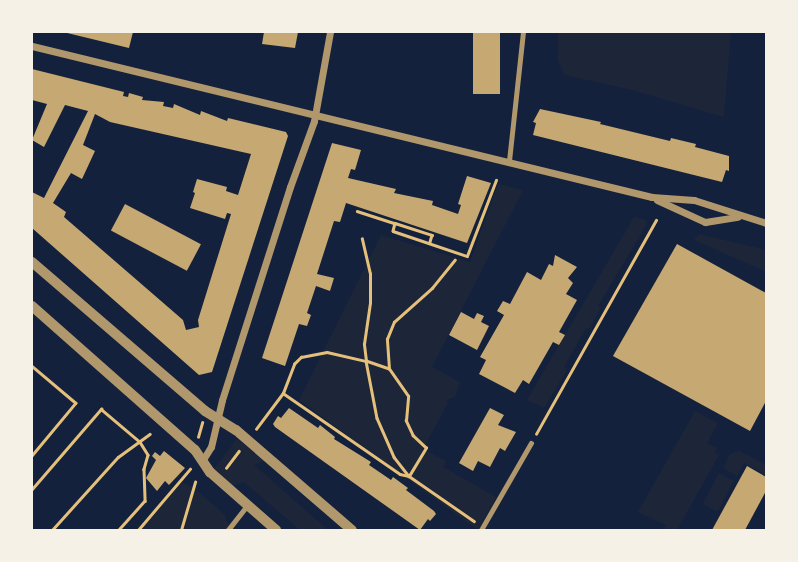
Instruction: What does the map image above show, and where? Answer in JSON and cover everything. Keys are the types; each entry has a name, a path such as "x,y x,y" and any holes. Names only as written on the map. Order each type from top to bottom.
{"street":[{"path":"204,458 211,447 216,420 316,114 330,32"},
{"path":"32,46 652,197 694,200 739,217 766,223"},
{"path":"652,197 705,222 739,217"},
{"path":"32,262 216,420 236,430 352,530"},
{"path":"32,306 204,458 210,472 276,530"}],"lane":[{"path":"509,161 523,32"},
{"path":"482,529 531,443"},
{"path":"228,530 247,505"}],"path":[{"path":"395,223 393,231 467,256 496,180"},
{"path":"357,211 432,235 430,243"},
{"path":"531,443 656,220"},
{"path":"362,239 370,274 370,303 364,344 377,418 394,457 409,475 482,529"},
{"path":"409,475 426,448 413,436 406,421 408,396 389,369 387,339 394,322 432,288 455,260"},
{"path":"256,429 282,393 294,364 311,353 348,354 389,369"},
{"path":"32,366 76,403 32,456"},
{"path":"282,393 400,474 409,475"},
{"path":"32,489 101,408 140,442 148,455 144,469 145,501 119,530"},
{"path":"197,441 202,420"},
{"path":"51,530 118,457 150,434"},
{"path":"220,475 245,443"},
{"path":"138,530 190,469"},
{"path":"181,530 195,482"}],"shaded area":[{"path":"558,32 731,32 724,117 632,90 565,75 558,61"},
{"path":"498,184 523,190 432,367 460,382 455,397 446,400 448,403 423,449 446,461 443,467 496,497 478,530 299,400 381,235 470,262"},
{"path":"634,217 646,220 647,224 598,306 601,308 589,329 586,328 564,367 567,370 544,408 527,400"},
{"path":"699,234 766,250 766,272 694,240"},
{"path":"695,411 718,423 707,443 717,448 715,453 719,455 677,530 663,530 666,525 638,512"},
{"path":"237,439 265,460 254,465 328,530 300,530 244,482 232,486 214,469"},
{"path":"740,451 766,465 766,475 744,463 737,476 723,468 730,454"},
{"path":"719,473 734,481 718,512 703,504"},
{"path":"182,482 194,488 225,515 226,521 236,530 140,530"}],"building":[{"path":"63,32 133,32 129,48"},
{"path":"264,32 298,32 295,48 262,44"},
{"path":"473,32 500,32 500,94 473,94"},
{"path":"32,69 124,92 123,96 128,97 129,93 143,97 142,100 164,102 163,106 173,108 174,104 200,115 201,111 227,121 228,118 286,132 288,136 212,372 199,375 32,228 32,192 44,198 88,111 65,105 44,147 32,140 47,104 32,100","holes":["95,114 110,122 251,154 238,195 226,191 227,187 197,179 193,192 195,193 190,208 225,219 227,213 231,214 198,320 199,327 186,330 183,320 64,217 66,212 53,203 71,173 82,179 95,151 83,145"]},
{"path":"540,109 670,141 671,138 696,144 695,147 729,156 729,171 726,170 722,182 533,135 536,123 533,122"},
{"path":"332,143 361,150 355,170 351,169 348,178 396,189 394,193 433,201 432,205 458,214 461,205 458,204 467,176 491,183 467,243 346,203 340,222 334,221 317,274 334,278 330,291 316,286 307,313 311,315 307,326 299,324 285,366 262,358"},
{"path":"125,204 201,244 187,271 111,230"},
{"path":"677,244 766,293 766,401 750,431 613,356"},
{"path":"555,255 577,267 568,278 573,283 566,294 577,300 559,332 565,335 559,345 553,342 529,384 523,380 515,393 479,374 486,360 480,357 504,315 497,311 503,301 510,304 527,272 541,280 549,264 553,266"},
{"path":"461,312 474,319 477,313 484,316 481,322 489,326 477,350 449,335"},
{"path":"289,408 318,428 320,425 335,437 334,439 371,462 369,465 391,480 393,477 436,514 430,521 428,519 420,530 275,427 273,424 278,416 281,418"},
{"path":"490,408 504,415 498,425 516,432 505,451 500,448 490,467 478,461 473,471 459,463"},
{"path":"164,451 185,468 169,485 165,481 157,491 146,478 156,460 152,456 155,452 160,456"},
{"path":"747,466 766,477 766,491 745,530 712,530"}]}
